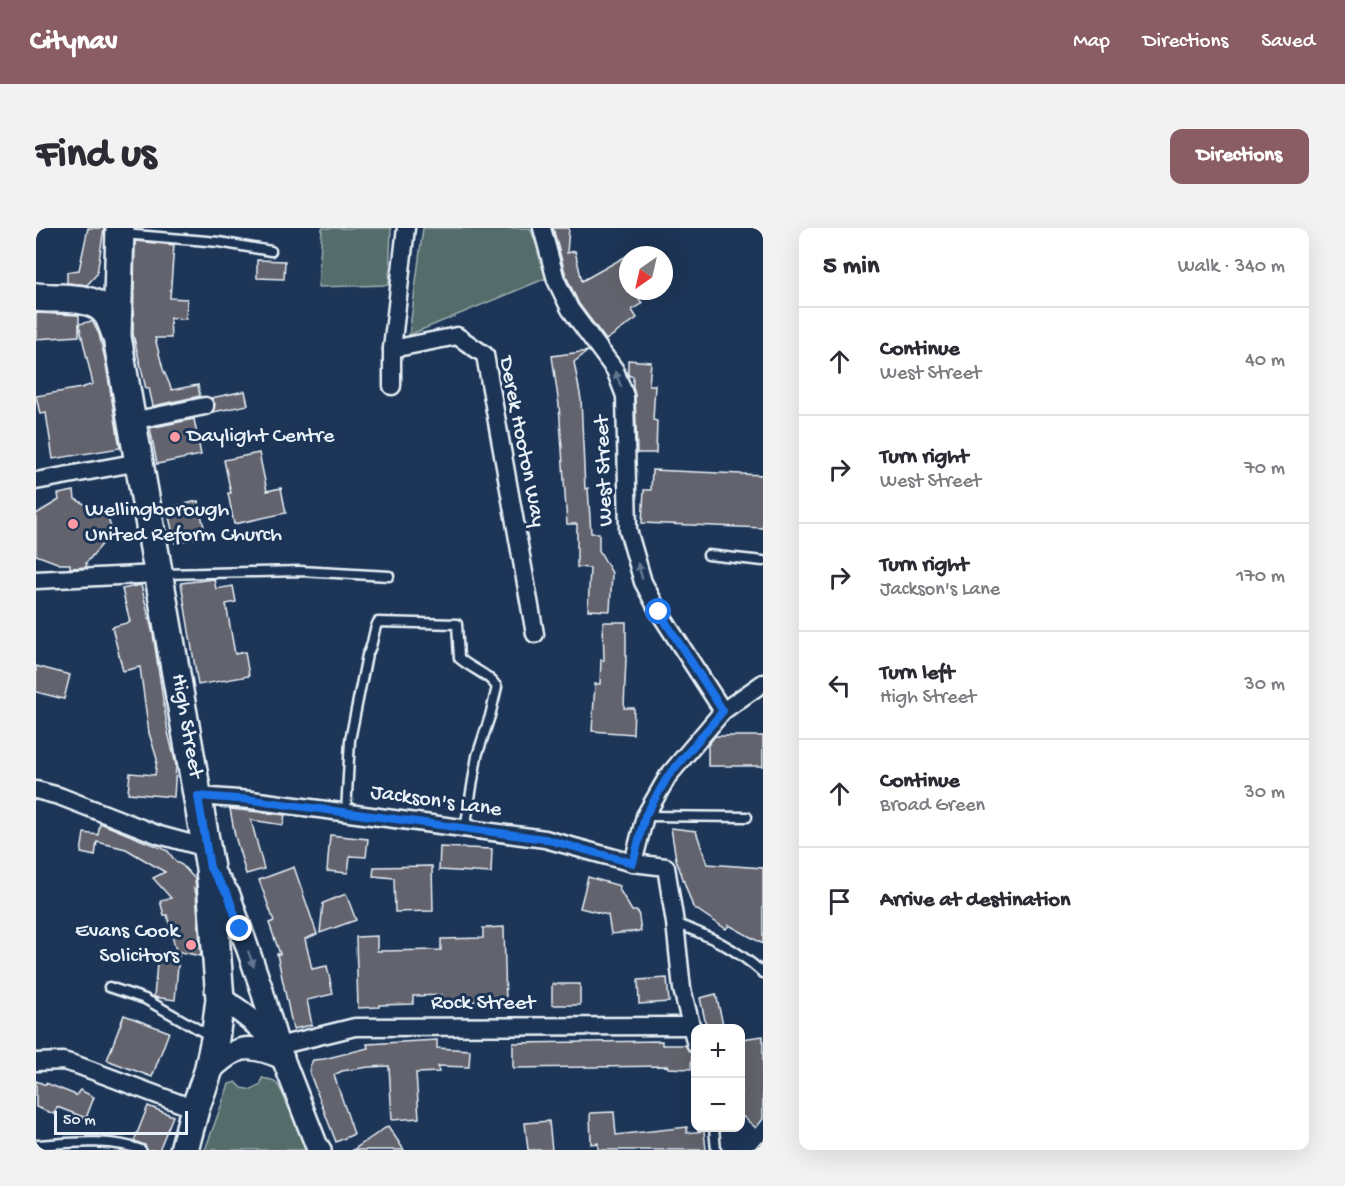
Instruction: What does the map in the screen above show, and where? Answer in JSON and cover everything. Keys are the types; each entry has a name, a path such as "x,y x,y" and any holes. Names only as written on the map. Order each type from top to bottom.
{"main road":[{"name":"High Street","path":"117,338 120,231"},
{"name":"High Street","path":"118,264 109,284 90,302 98,305 110,317 117,338 208,858 220,999 208,1072 184,1150"},
{"path":"36,297 90,302"}],"street":[{"path":"392,386 392,350 406,228"},
{"name":"West Street","path":"542,228 560,290 570,309 615,370 625,396 628,530 643,582 659,612 723,711"},
{"name":"Derek Hooton Way","path":"392,350 457,336 485,355 535,634"},
{"path":"132,422 206,406"},
{"path":"36,481 139,462"},
{"path":"36,580 158,574"},
{"path":"633,863 645,816 668,776 723,711 763,683"},
{"path":"36,790 59,796 159,835 208,858 228,895 261,987 280,1052 320,1150"},
{"name":"Jackson's Lane","path":"198,796 252,800 545,839 633,863 666,867 675,923"},
{"path":"675,923 682,989 691,1026"},
{"path":"220,999 232,1005 258,1025 280,1052"},
{"name":"Rock Street","path":"280,1052 355,1027 691,1026"},
{"path":"208,1072 226,1056 243,1047 280,1052"},
{"path":"36,1062 63,1061 77,1065 195,1109"}],"lane":[{"path":"120,231 219,242 271,251"},
{"path":"708,555 763,561"},
{"path":"158,574 300,571 389,576"},
{"path":"346,813 350,740 367,655 372,649 374,630 378,622 457,624 459,658 467,666 491,678 497,687 477,756 465,829"},
{"path":"645,816 747,817"},
{"path":"675,923 707,935 742,954 763,973"},
{"path":"109,987 145,999 215,1038"},
{"path":"714,1132 716,1150"},
{"path":"36,1145 88,1143 129,1146 141,1150"}],"green space":[{"path":"322,228 391,228 389,285 318,287"},
{"path":"423,228 530,228 549,277 409,335"},
{"path":"262,1078 272,1080 278,1085 312,1150 205,1150 229,1084 236,1082 242,1088 252,1090 261,1084"}],"building":[{"path":"88,228 104,228 97,274 87,285 67,283 67,272 79,270"},
{"path":"553,228 569,228 567,253 575,251 582,281 619,260 619,300 640,300 642,303 632,310 637,318 606,340 579,304 566,276"},
{"path":"135,241 174,245 170,298 187,299 186,319 170,318 171,338 155,338 163,369 172,390 198,385 200,396 153,406 149,388 146,389 133,334"},
{"path":"257,260 285,261 284,279 257,278"},
{"path":"36,313 79,315 79,336 36,339"},
{"path":"92,321 99,334 105,359 120,448 53,459 46,413 40,414 36,396 93,384 79,324"},
{"path":"588,351 574,362 581,399 585,489 588,488 591,533 599,533 599,550 612,573 610,611 588,610 590,568 577,567 577,524 567,524 559,405 552,356"},
{"path":"628,360 651,362 649,385 655,385 653,420 657,421 656,453 637,453 635,395 633,376 629,376 628,373"},
{"path":"245,391 248,405 213,412 215,404 211,398"},
{"name":"Daylight Centre","path":"194,419 201,455 157,464 150,428"},
{"path":"259,453 267,491 281,488 286,513 234,524 228,493 231,493 224,460"},
{"path":"652,470 763,475 763,528 642,523 644,490 651,490"},
{"name":"Wellingborough United Reform Church","path":"74,491 75,499 92,508 99,507 107,512 112,533 86,563 87,567 70,568 70,564 60,564 36,555 36,514 59,500 58,494"},
{"path":"198,501 206,536 175,543 167,508"},
{"path":"214,579 216,589 233,586 236,602 226,604 235,654 245,652 249,676 198,685 181,583"},
{"path":"141,585 153,634 168,732 176,765 174,797 128,793 130,773 155,775 157,759 149,733 140,667 123,671 112,627 130,622 122,589"},
{"path":"603,622 626,622 624,708 634,708 633,734 592,731 595,684 600,684 601,660 604,661"},
{"path":"36,666 70,675 64,699 36,692"},
{"path":"715,736 763,736 763,766 708,766 708,745"},
{"path":"230,809 285,815 283,825 251,820 264,869 246,874"},
{"path":"100,823 168,851 176,862 195,879 201,956 176,951 167,915 164,915 160,901 171,898 153,878 165,872 126,849 97,842 95,856 81,853 84,833 98,835"},
{"path":"671,828 696,831 707,864 763,868 763,944 729,925 726,929 693,907 676,859"},
{"path":"330,835 368,839 366,857 350,856 348,873 327,871"},
{"path":"440,847 492,849 491,873 439,870"},
{"path":"432,866 433,911 395,912 394,878 373,876 374,867"},
{"path":"294,867 317,934 305,939 312,969 327,966 333,994 307,1000 312,1025 293,1029 277,954 280,954 269,923 274,921 259,880"},
{"path":"588,877 620,886 619,889 632,911 638,911 641,931 611,934 608,915 580,908"},
{"path":"346,894 356,920 320,933 323,903"},
{"path":"504,927 506,1004 485,1004 485,1001 443,1002 442,995 413,996 413,1004 358,1008 356,937 377,936 377,951 441,950 441,939 483,938 483,928"},
{"path":"158,952 179,954 175,1000 154,997"},
{"path":"667,978 669,1002 639,1004 638,980"},
{"path":"552,984 580,984 580,1005 552,1005"},
{"path":"716,994 723,1024 706,1024 700,998"},
{"path":"124,1015 169,1032 152,1077 107,1060"},
{"path":"763,1036 763,1119 756,1128 745,1118 745,1038"},
{"path":"437,1040 437,1048 470,1050 469,1067 438,1066 439,1072 416,1073 419,1118 392,1120 389,1066 342,1071 334,1075 354,1134 336,1142 310,1074 313,1060 368,1048 367,1044"},
{"path":"662,1041 662,1045 685,1045 691,1053 691,1069 668,1068 668,1066 513,1068 513,1043"},
{"path":"36,1081 76,1095 80,1090 94,1097 86,1118 57,1107 54,1114 36,1107"},
{"path":"148,1106 173,1116 159,1150 147,1150 145,1145 134,1141"},
{"path":"614,1112 616,1135 687,1127 687,1133 704,1132 706,1150 598,1150 598,1143 591,1144 590,1113"},
{"path":"549,1121 552,1150 528,1150 525,1123"},
{"path":"388,1126 404,1150 353,1150"}],"place":[{"name":"Daylight Centre","path":"175,437"},
{"name":"Wellingborough United Reform Church","path":"73,524"},
{"name":"Evans Cook Solicitors","path":"191,945"}],"route":[{"path":"240,929 228,895 210,868 198,796 252,800 545,839 633,863 645,816 668,776 723,711 659,612"}]}
